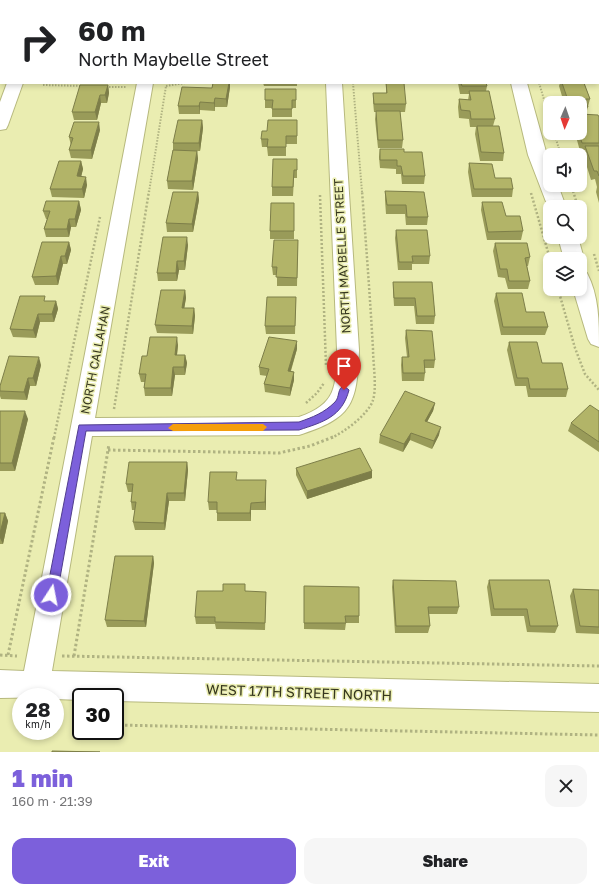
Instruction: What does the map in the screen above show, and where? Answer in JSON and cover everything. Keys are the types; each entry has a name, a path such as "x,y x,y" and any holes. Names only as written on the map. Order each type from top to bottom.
{"street":[{"path":"0,125 15,84"},
{"name":"NORTH MAYBELLE STREET","path":"82,428 299,426 325,417 341,402 347,378 348,350 334,84"},
{"path":"519,84 537,155 554,200"},
{"name":"NORTH CALLAHAN","path":"35,685 133,156 142,87"},
{"path":"586,296 599,339"},
{"name":"WEST 17TH STREET NORTH","path":"0,684 388,695 599,698"}],"path":[{"path":"98,86 142,87 174,84"},
{"path":"108,450 279,453 310,446 339,435 359,419 372,401 374,377 371,311 353,84"},
{"path":"539,84 543,96"},
{"path":"43,85 90,86"},
{"path":"74,656 114,407 142,87"},
{"path":"320,195 326,372"},
{"path":"8,655 101,212"},
{"path":"560,296 575,348 585,374 599,390"},
{"path":"299,405 305,404 317,393 326,379"},
{"path":"114,407 122,407"},
{"path":"0,655 599,666"},
{"path":"124,725 599,735"}],"building":[{"path":"213,84 229,84 226,99 215,98 214,103 200,102 199,106 178,106 182,87 212,88"},
{"path":"386,84 404,84 406,104 374,104 373,93 387,93"},
{"path":"461,84 486,84 487,86 462,86"},
{"path":"562,84 584,84 590,99 587,99 587,96 567,96"},
{"path":"80,85 108,85 105,95 100,95 95,112 72,112"},
{"path":"265,89 296,89 296,100 292,100 292,109 272,109 273,100 265,100"},
{"path":"469,91 489,91 495,119 471,119 470,111 461,110 459,99 471,100"},
{"path":"376,111 400,111 403,140 378,140"},
{"path":"587,114 598,115 599,143 582,143 581,140 587,140"},
{"path":"178,120 202,120 199,143 173,143"},
{"path":"268,120 297,120 297,136 286,136 286,147 267,147 268,139 261,139 262,131 267,131"},
{"path":"74,122 99,122 91,150 69,150 73,138 69,137"},
{"path":"477,126 499,126 504,153 481,152"},
{"path":"585,146 599,146 599,176 597,171 594,171 587,148"},
{"path":"380,149 404,149 404,152 422,152 425,176 403,176 401,166 397,166 397,160 380,160"},
{"path":"173,150 197,151 192,181 167,181"},
{"path":"273,159 297,159 297,170 294,170 293,187 272,187"},
{"path":"59,161 81,161 77,176 86,177 82,189 50,189"},
{"path":"469,163 492,164 495,178 511,178 513,189 474,189"},
{"path":"385,191 424,192 428,217 407,217 406,205 387,205"},
{"path":"173,192 198,192 192,224 166,223"},
{"path":"46,201 79,201 75,219 69,219 67,229 44,229 50,211 43,211"},
{"path":"482,202 502,202 506,216 520,216 523,231 488,232"},
{"path":"271,203 294,203 294,231 270,231"},
{"path":"396,230 427,230 430,256 412,256 413,262 399,262"},
{"path":"163,237 187,237 184,261 177,261 176,273 157,273"},
{"path":"274,240 298,240 297,278 276,277 277,267 272,267"},
{"path":"42,242 69,242 65,256 61,256 56,276 32,277"},
{"path":"495,243 527,243 530,257 525,258 530,281 509,281 507,269 500,269"},
{"path":"393,282 432,282 435,316 417,316 415,298 394,298"},
{"path":"161,290 185,290 182,308 194,308 192,326 155,325"},
{"path":"496,293 522,293 526,312 544,312 548,327 503,327"},
{"path":"20,296 45,296 44,301 56,301 52,314 38,314 33,330 10,329"},
{"path":"267,297 296,297 295,326 265,326"},
{"path":"406,330 432,331 435,360 424,360 425,373 403,373 402,357 409,357"},
{"path":"150,337 177,337 175,355 185,355 184,367 173,367 171,388 144,388 146,374 139,374 142,356 147,356"},
{"path":"269,337 297,341 288,371 294,372 290,388 264,384 269,369 259,367"},
{"path":"509,342 537,342 542,363 562,363 568,389 530,389 528,378 517,378"},
{"path":"9,356 39,357 33,378 28,378 24,392 0,391 0,386"},
{"path":"405,391 435,403 425,421 441,427 434,441 411,433 404,444 380,435"},
{"path":"590,405 599,411 599,442 571,423"},
{"path":"0,411 25,411 12,463 0,463"},
{"path":"360,448 372,471 307,491 296,468"},
{"path":"129,462 187,462 184,493 167,493 164,523 133,522 136,502 131,502 133,484 126,484"},
{"path":"210,472 237,472 236,480 266,480 265,502 251,503 250,513 217,513 217,502 208,502"},
{"path":"0,513 5,513 0,533"},
{"path":"115,556 153,556 144,621 105,620"},
{"path":"393,580 456,581 459,607 428,607 430,626 396,626"},
{"path":"489,580 549,580 558,626 530,626 527,609 494,609"},
{"path":"223,584 245,584 245,591 266,592 265,623 215,622 215,617 195,617 197,591 223,591"},
{"path":"304,586 359,587 359,616 345,616 346,623 304,623"},
{"path":"573,589 599,590 599,627 580,626"},
{"path":"52,751 100,752 52,752"}],"slow traffic":[{"path":"173,428 263,427"}],"route":[{"path":"51,595 82,428 299,426 325,417 341,402 344,390"}]}
